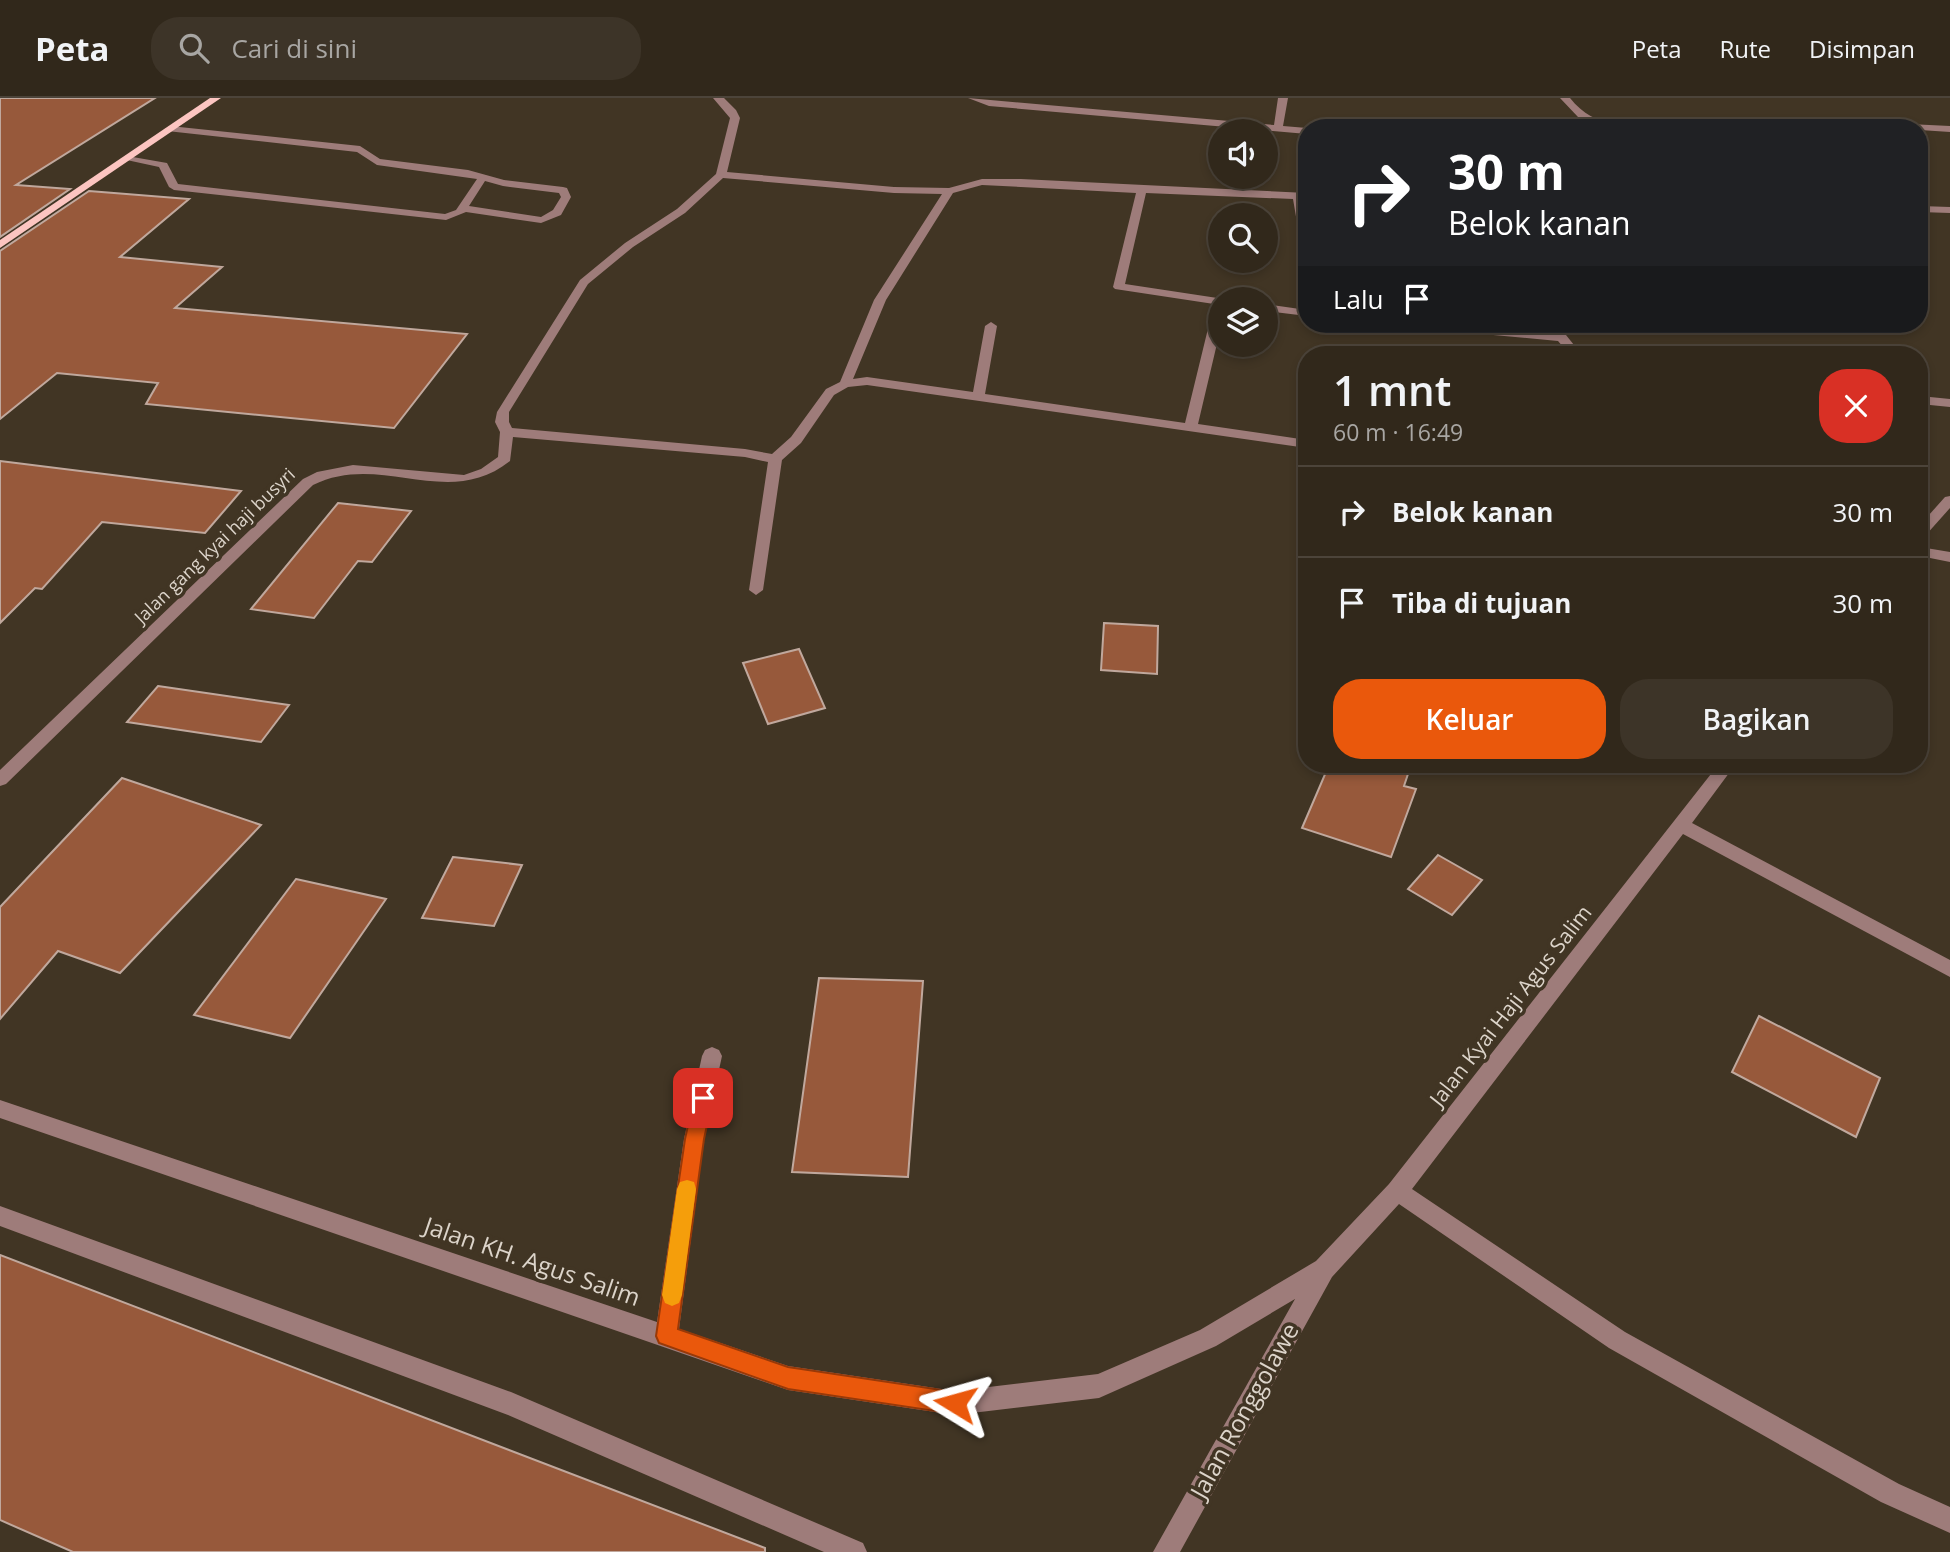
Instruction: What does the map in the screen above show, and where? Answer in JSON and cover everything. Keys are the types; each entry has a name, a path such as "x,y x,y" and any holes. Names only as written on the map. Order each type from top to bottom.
{"main road":[{"path":"0,245 216,98"}],"street":[{"name":"Jalan gang kyai haji busyri","path":"0,780 308,482 323,472 335,469 471,478 488,471 505,458 507,432 502,422 503,412 570,300 584,282 629,245 681,211 721,175 733,139 735,118 733,112 718,98"},
{"path":"974,98 989,103 1208,122"},
{"path":"1283,98 1278,128 1298,130"},
{"path":"1565,98 1577,115 1584,119"},
{"path":"1928,128 1950,129"},
{"path":"170,129 360,149 377,162 563,190 566,197 560,211 552,218 541,220 462,208"},
{"path":"127,159 163,165 174,187 188,190 435,216 454,216 483,177"},
{"path":"721,175 894,190 949,191 982,182 1021,182 1298,196"},
{"path":"1142,190 1119,287 1208,300"},
{"path":"845,384 880,300 949,191"},
{"path":"1928,209 1950,210"},
{"path":"1278,309 1298,312"},
{"path":"978,397 991,326"},
{"path":"1510,333 1562,338 1569,346"},
{"path":"1191,427 1208,354"},
{"path":"756,590 775,459 796,440 830,392 845,384 867,381 1298,443"},
{"path":"1928,401 1950,403"},
{"path":"507,432 745,453 775,459"},
{"path":"1928,524 1950,500"},
{"path":"1928,553 1950,557"},
{"name":"Jalan Kyai Haji Agus Salim","path":"1324,1269 1397,1191 1721,773"},
{"path":"1680,824 1950,969"},
{"path":"666,1336 694,1139 712,1056"},
{"name":"Jalan KH. Agus Salim","path":"0,1109 788,1378 955,1403 1099,1386 1208,1338 1324,1269"},
{"path":"1397,1191 1616,1340 1890,1493 1950,1520"},
{"path":"0,1216 511,1404 854,1552"},
{"name":"Jalan Ronggolawe","path":"1171,1550 1324,1269"}],"building":[{"path":"0,98 155,98 16,185 70,189 0,237"},
{"path":"89,191 189,199 120,257 222,267 175,308 467,334 394,428 146,404 158,383 57,373 0,419 0,251"},
{"path":"0,461 241,491 205,533 102,522 42,589 35,588 0,623"},
{"path":"338,503 411,511 372,562 358,561 314,618 251,609"},
{"path":"1104,623 1158,626 1157,674 1101,670"},
{"path":"799,649 825,708 768,724 743,663"},
{"path":"158,686 289,705 261,742 127,722"},
{"path":"1326,773 1408,773 1404,786 1416,789 1391,857 1302,828"},
{"path":"122,778 261,825 120,973 58,951 0,1019 0,907"},
{"path":"1438,855 1482,880 1452,915 1408,889"},
{"path":"453,857 522,865 494,926 422,918"},
{"path":"296,879 386,899 290,1038 194,1015"},
{"path":"819,978 923,981 908,1177 792,1172"},
{"path":"1759,1016 1880,1078 1856,1137 1732,1072"},
{"path":"0,1255 765,1548 765,1552 73,1552 0,1520"}],"slow traffic":[{"path":"672,1295 687,1189"}],"route":[{"path":"703,1098 694,1139 666,1336 788,1378 955,1403"}]}
